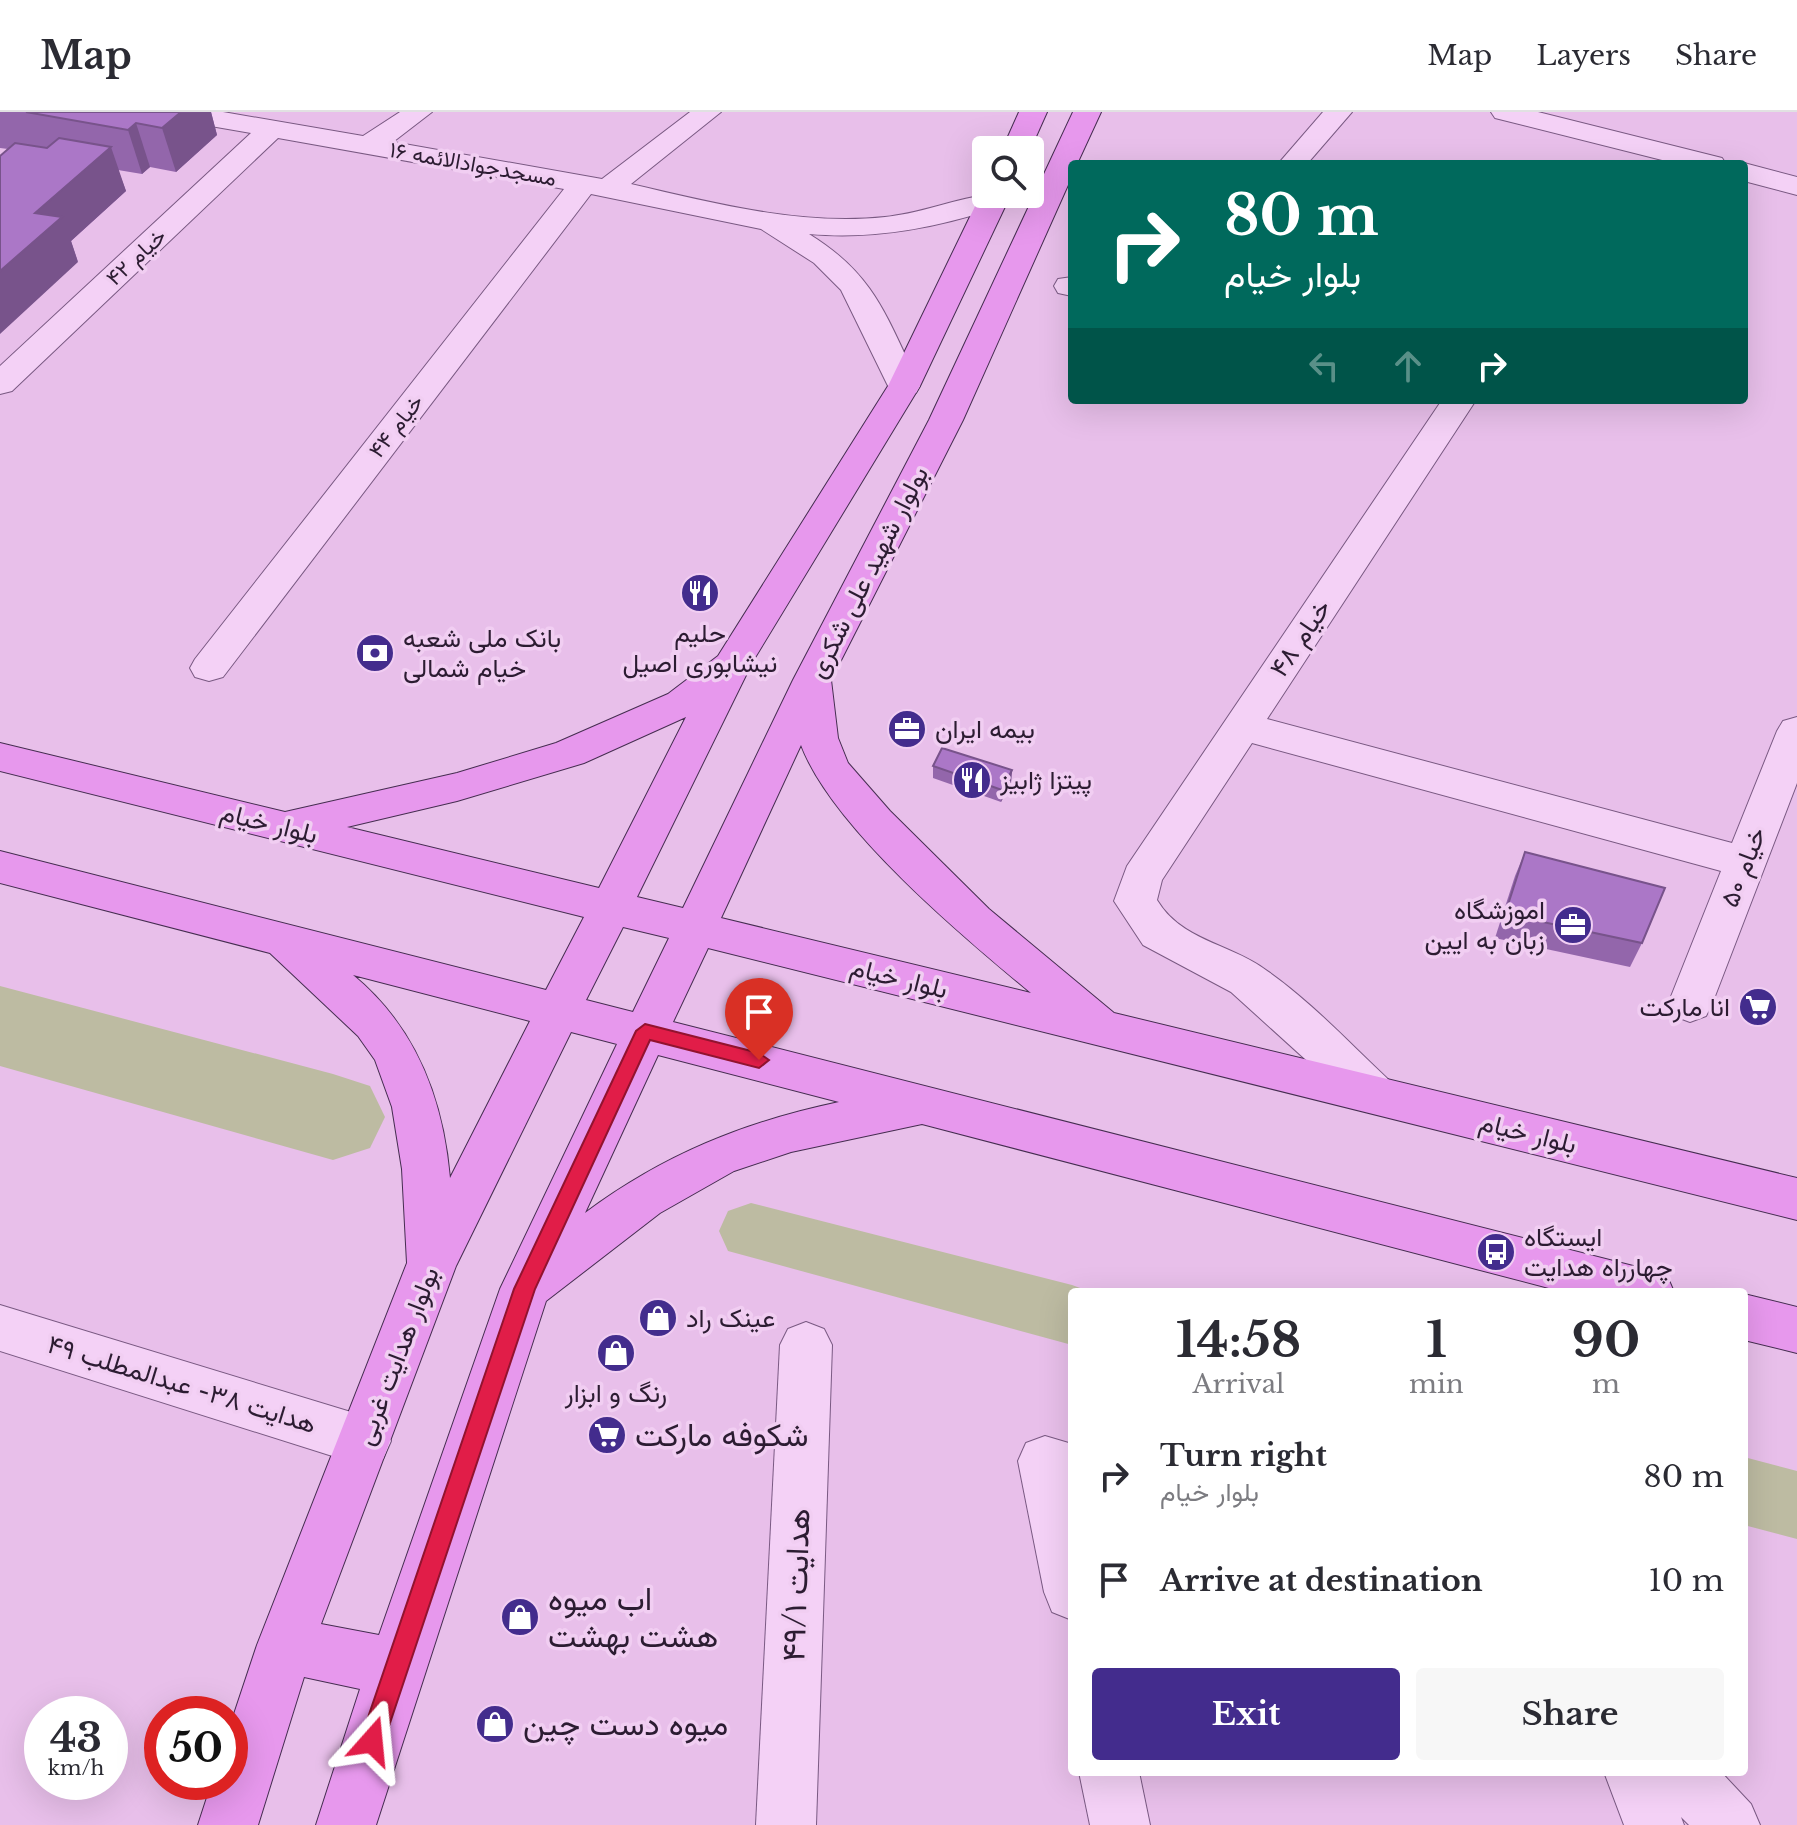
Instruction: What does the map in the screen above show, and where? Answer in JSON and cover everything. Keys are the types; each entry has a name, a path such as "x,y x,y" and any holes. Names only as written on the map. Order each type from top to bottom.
{"main road":[{"path":"1022,136 1033,112"},
{"name":"بولوار شهید علی شکری","path":"645,1031 812,680 946,420 1087,112"},
{"path":"611,906 734,661 904,386 990,208"},
{"path":"284,827 457,787 570,753 682,703 734,661"},
{"path":"812,680 818,738 830,769 875,822 974,921 1108,1030"},
{"name":"بلوار خیام","path":"0,757 1797,1199"},
{"path":"0,867 476,992 559,1009 930,1104 1634,1288"},
{"name":"بولوار هدایت غربی","path":"228,1825 285,1645 432,1263 611,906"},
{"path":"283,940 374,1023 405,1070 419,1113 432,1263"},
{"path":"346,1825 396,1667 525,1289 645,1031"},
{"path":"525,1289 642,1199 715,1157 787,1132 930,1104"},
{"path":"1748,1318 1797,1330"},
{"path":"285,1645 396,1667"}],"street":[{"name":"مسجدجوادالائمه ۱۶","path":"176,112 596,186 769,224"},
{"path":"368,146 418,112"},
{"name":"خیام ۴۴","path":"209,668 596,186 707,112"},
{"path":"1296,160 1338,112"},
{"path":"1505,112 1696,160"},
{"name":"خیام ۴۲","path":"0,384 272,129"},
{"path":"1748,173 1797,186"},
{"path":"769,224 846,229 904,224 958,215 972,208"},
{"path":"769,224 825,257 855,286 904,386"},
{"name":"خیام ۴۸","path":"1375,1095 1245,979 1168,943 1147,925 1135,901 1142,877 1456,404"},
{"path":"1241,726 1744,862"},
{"name":"خیام ۵۰","path":"1690,1004 1797,731"},
{"name":"هدایت ۳۸- عبدالمطلب ۴۹","path":"0,1328 364,1441"},
{"name":"هدایت ۴۹/۱","path":"786,1825 806,1345"},
{"path":"1068,1468 1045,1461 1068,1573"},
{"path":"1110,1776 1120,1825"},
{"path":"1636,1776 1654,1825"},
{"path":"1684,1776 1730,1825"}],"building":[{"path":"26,112 181,112 162,128 136,123 128,130"},
{"path":"59,138 111,147 35,213 62,217 0,271 0,156 15,143 47,148"},
{"path":"942,748 1012,770 1002,790 933,766"},
{"path":"1525,852 1665,888 1642,943 1505,914"}],"waterway":[{"path":"0,1026 333,1117"},
{"path":"751,1231 1068,1314"},
{"path":"1748,1492 1797,1505"}],"place":[{"name":"حلیم نیشابوری اصیل","path":"700,593"},
{"name":"بانک ملی شعبه خیام شمالی","path":"375,653"},
{"name":"بیمه ایران","path":"907,729"},
{"name":"پیتزا ژابیز","path":"972,780"},
{"name":"اموزشگاه زبان به ایین","path":"1573,925"},
{"name":"انا مارکت","path":"1758,1007"},
{"name":"ایستگاه چهارراه هدایت","path":"1496,1252"},
{"name":"عینک راد","path":"658,1318"},
{"name":"رنگ و ابزار","path":"616,1353"},
{"name":"شکوفه مارکت","path":"607,1435"},
{"name":"اب میوه هشت بهشت","path":"520,1617"},
{"name":"میوه دست چین","path":"495,1724"}],"route":[{"path":"372,1741 525,1289 645,1031 759,1060"}]}
